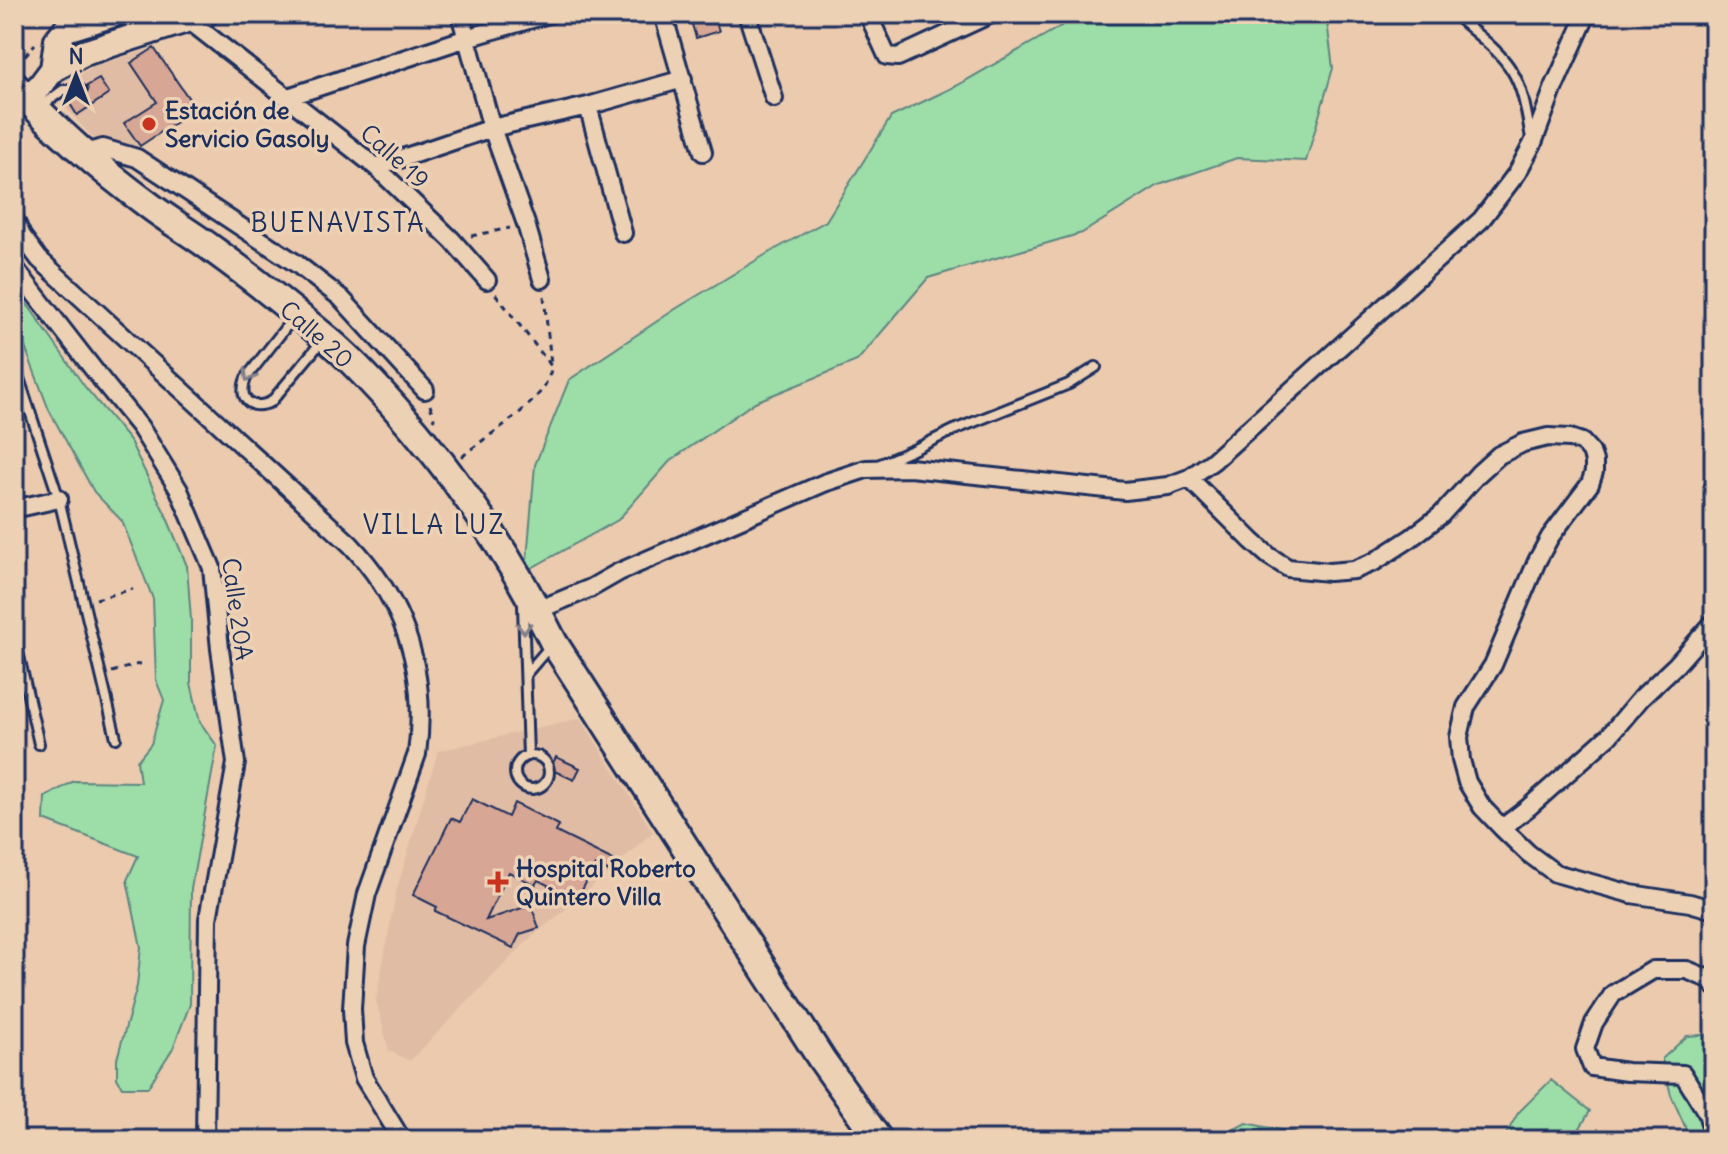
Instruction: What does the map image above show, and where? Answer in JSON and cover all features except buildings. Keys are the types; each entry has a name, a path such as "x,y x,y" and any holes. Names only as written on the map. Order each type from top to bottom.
{"main road":[{"path":"53,69 57,40 66,29 114,14"},
{"path":"24,90 41,85 53,69 84,53 196,17"},
{"name":"Calle 20","path":"24,90 83,154 151,207 216,251 325,338 413,427 488,526 554,643 822,1060 879,1140"}],"street":[{"path":"460,14 492,128 542,279"},
{"path":"288,97 549,14"},
{"path":"663,14 703,152"},
{"path":"747,14 774,98"},
{"path":"868,14 887,56 898,57 991,14"},
{"path":"538,610 824,483 866,469 910,468 1125,491 1168,486 1189,478 1213,461 1481,220 1507,189 1533,143 1587,14"},
{"name":"Calle 19","path":"196,17 288,97 376,167 452,240 487,280"},
{"path":"376,167 492,128 588,106 683,79"},
{"path":"588,106 623,233"},
{"path":"83,154 103,148 137,158 297,264 341,298 425,390"},
{"path":"14,218 39,259 350,544 367,562 383,587 407,634 420,702 417,754 367,894 356,946 352,1009 354,1043 364,1078 402,1140"},
{"path":"14,240 32,251"},
{"name":"Calle 20A","path":"14,267 140,427 179,490 212,568 236,763 208,919 205,1140"},
{"path":"1189,478 1269,556 1288,568 1329,572 1354,570 1374,562 1441,515 1499,455 1523,443 1548,437 1582,442 1594,461 1590,484 1550,537 1493,665 1466,707 1459,737 1467,782 1482,807 1502,828 1555,873 1631,894 1714,910"},
{"path":"14,509 59,499"},
{"path":"1502,828 1609,736 1714,622"},
{"path":"1714,986 1711,980 1687,970 1653,970 1613,994 1594,1023 1585,1049 1592,1067 1683,1074 1707,1113 1714,1137"}],"lane":[{"path":"1454,14 1494,48 1514,73 1533,143"},
{"path":"24,90 81,90"},
{"path":"295,314 246,378 242,388 244,398 252,405 271,402 325,338"},
{"path":"15,366 59,499 116,738"},
{"path":"866,469 1069,384 1096,367"},
{"path":"522,582 528,756"},
{"path":"14,634 39,744"},
{"path":"525,675 554,643"},
{"path":"528,756 545,761 549,773 543,785 532,790 520,785 515,773 519,760 528,756"}],"path":[{"path":"24,90 41,37"},
{"path":"452,240 526,224"},
{"path":"449,472 463,455 508,422 546,384 552,367 542,279"},
{"path":"487,280 552,367"},
{"path":"85,603 133,589"},
{"path":"101,675 142,663"}],"shaded area":[{"path":"154,48 196,109 139,146 95,140 51,92 94,66"},
{"name":"Hospital Roberto Quintero Villa","path":"580,718 653,832 529,939 410,1061 389,1051 376,1000 396,892 438,751"}],"green space":[{"path":"1072,14 1326,14 1333,68 1306,161 1237,158 1159,185 1082,233 928,278 857,361 755,402 670,461 618,520 526,571 535,465 569,380 677,308 826,221 891,117 958,85 1061,26"},
{"path":"14,289 85,387 130,441 187,566 191,683 200,722 217,746 191,889 190,1004 173,1048 148,1087 122,1087 117,1078 117,1059 137,986 141,947 127,880 138,856 44,820 45,797 74,781 140,782 137,761 151,744 164,700 156,680 153,599 122,521 94,492 49,410 14,324"},
{"path":"1714,1034 1714,1140 1691,1140 1671,1095 1662,1059 1687,1036"},
{"path":"1551,1080 1590,1111 1573,1140 1503,1140 1518,1113"},
{"path":"1246,1123 1314,1137 1319,1140 1214,1140"}],"place":[{"name":"Estación de Servicio Gasoly","path":"149,124"},
{"name":"Hospital Roberto Quintero Villa","path":"498,882"}],"district":[{"name":"BUENAVISTA","path":"338,222"},
{"name":"VILLA LUZ","path":"434,524"}]}
